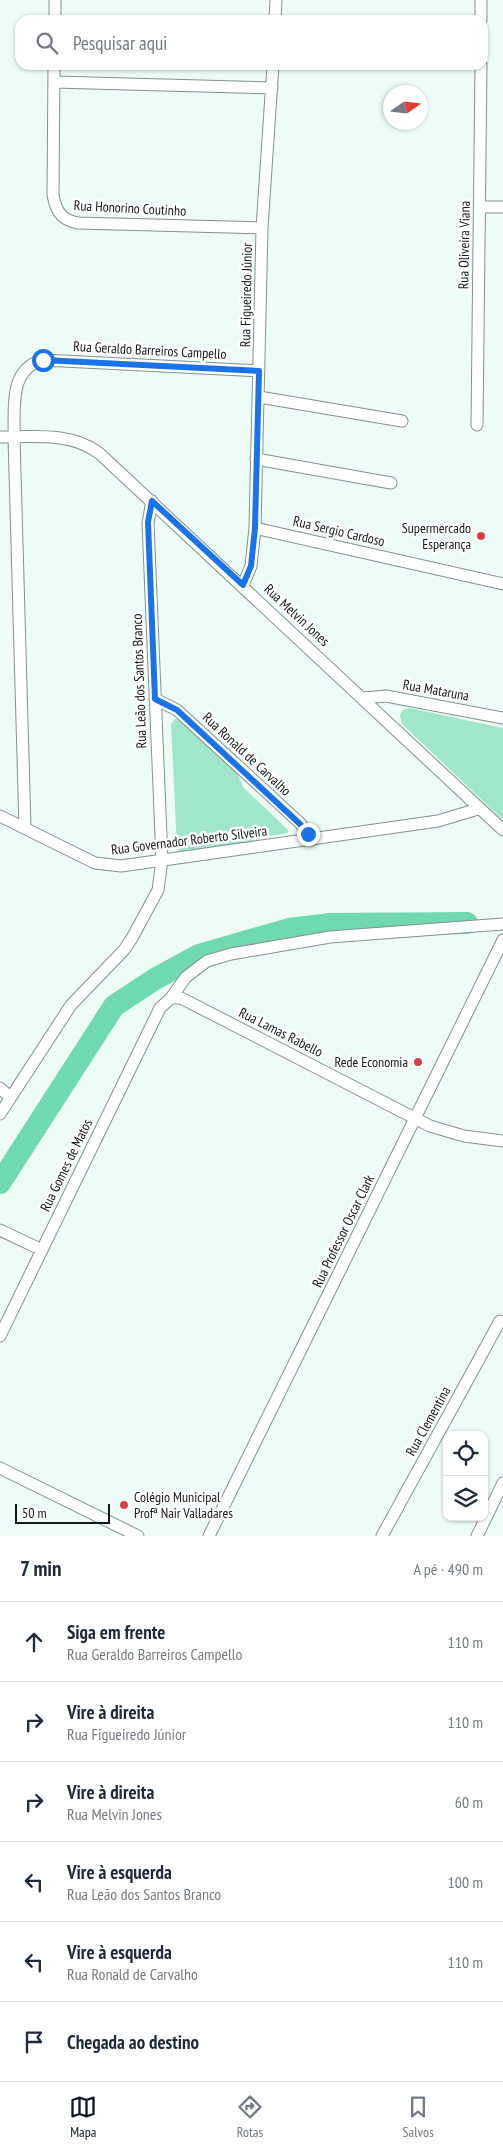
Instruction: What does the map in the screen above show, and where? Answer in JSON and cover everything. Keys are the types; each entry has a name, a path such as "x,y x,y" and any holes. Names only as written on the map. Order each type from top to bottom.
{"street":[{"path":"55,0 55,15"},
{"path":"275,15 276,0"},
{"path":"481,0 481,15"},
{"name":"Rua Honorino Coutinho","path":"54,70 53,195 55,207 64,219 78,223 262,228"},
{"name":"Rua Figueiredo Júnior","path":"243,585 251,566 255,528 262,228 273,70"},
{"name":"Rua Oliveira Viana","path":"478,425 481,70"},
{"path":"54,82 272,88"},
{"path":"480,208 503,206"},
{"name":"Rua Geraldo Barreiros Campello","path":"25,828 14,437 15,390 19,377 33,362 43,360 259,371"},
{"path":"259,397 402,422"},
{"name":"Rua Melvin Jones","path":"0,437 66,438 79,441 99,453 243,585 364,698 478,809 503,830"},
{"path":"256,459 391,483"},
{"name":"Rua Leão dos Santos Branco","path":"0,1114 71,1006 94,978 124,950 158,890 162,860 148,522 152,501"},
{"name":"Rua Sergio Cardoso","path":"255,528 503,584"},
{"name":"Rua Mataruna","path":"364,698 386,696 503,718"},
{"name":"Rua Ronald de Carvalho","path":"155,699 177,710 300,824 311,840"},
{"name":"Rua Governador Roberto Silveira","path":"0,816 95,863 121,866 438,821 478,809"},
{"path":"171,998 186,977 207,960 231,954 330,937 503,924"},
{"name":"Rua Professor Oscar Clark","path":"209,1536 503,940"},
{"name":"Rua Gomes de Matos","path":"0,1336 160,1008 171,998"},
{"name":"Rua Lamas Rabello","path":"171,998 181,998 445,1132 502,1141"},
{"path":"0,1088 10,1097"},
{"path":"0,1230 42,1250"},
{"name":"Rua Clementina","path":"382,1536 500,1320"},
{"path":"0,1468 138,1536"},
{"path":"477,1536 503,1483"}],"green space":[{"path":"409,708 503,728 503,820 402,724 400,715 403,710"},
{"path":"181,718 236,770 243,787 288,830 288,833 257,838 249,844 182,853 177,848 171,724 175,719"}],"waterway":[{"path":"0,1183 114,1006 155,979 199,955 289,929 331,924 467,923"}],"place":[{"name":"Supermercado Esperança","path":"481,536"},
{"name":"Rede Economia","path":"418,1062"},
{"name":"Colégio Municipal Profª Nair Valladares","path":"124,1505"}],"route":[{"path":"43,360 259,371 255,528 251,566 243,585 152,501 148,522 155,699 177,710 300,824 308,834"}]}
